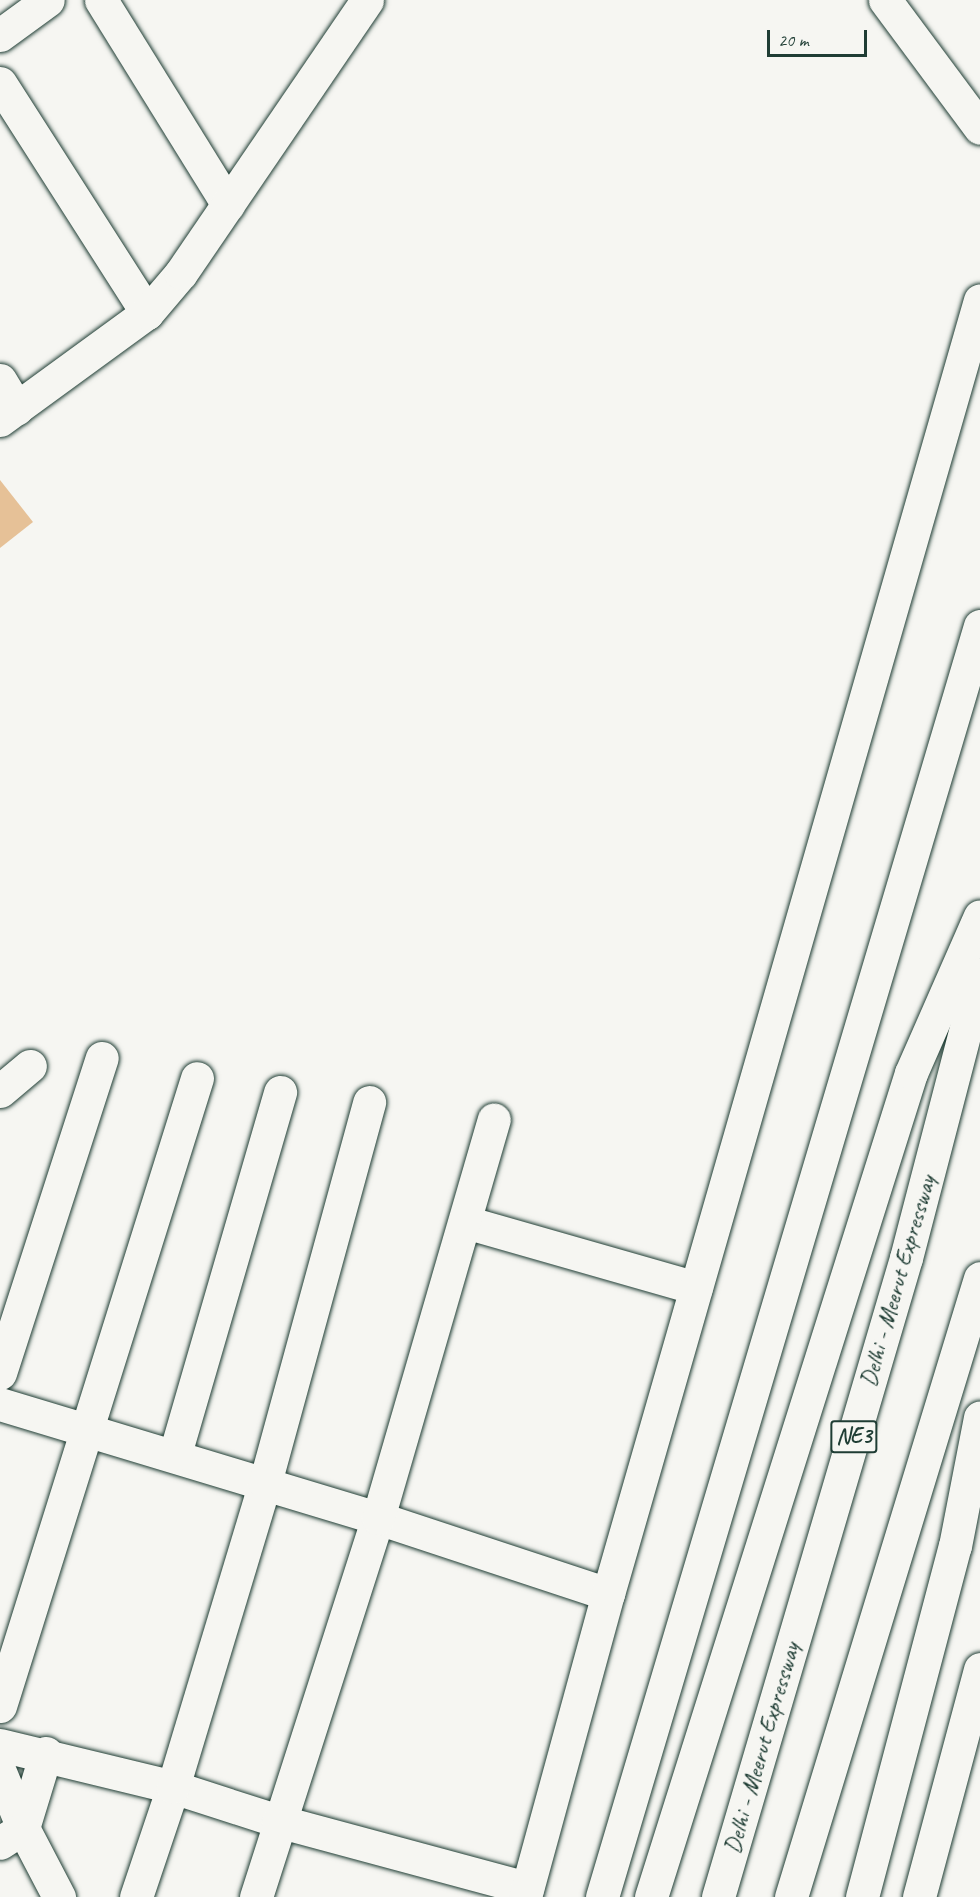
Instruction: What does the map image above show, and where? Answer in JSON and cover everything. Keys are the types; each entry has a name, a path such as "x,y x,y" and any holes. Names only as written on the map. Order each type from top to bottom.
{"main road":[{"path":"0,35 48,0"},
{"path":"101,0 228,205"},
{"path":"885,0 980,128"},
{"path":"0,380 9,414 147,313 181,273 364,1"},
{"path":"0,83 147,313"},
{"path":"0,1745 46,1754 173,1787 278,1821 526,1893 608,1594 980,300"},
{"path":"602,1897 980,626"},
{"path":"651,1897 911,1073 980,916"},
{"name":"Delhi - Meerut Expressway","path":"718,1897 906,1258 980,974"},
{"path":"0,1373 102,1058"},
{"path":"0,1091 30,1066"},
{"path":"0,1706 197,1078"},
{"path":"175,1454 280,1092"},
{"path":"136,1897 173,1787 265,1483 369,1102"},
{"path":"256,1897 278,1821 378,1518 494,1120"},
{"path":"465,1222 696,1288"},
{"path":"791,1897 980,1278"},
{"path":"0,1404 175,1454 608,1594"},
{"path":"862,1897 955,1546 980,1417"},
{"path":"920,1897 980,1669"},
{"path":"11,1836 46,1754"},
{"path":"0,1772 11,1836 59,1897"}],"building":[{"path":"0,480 33,522 0,548"}]}
